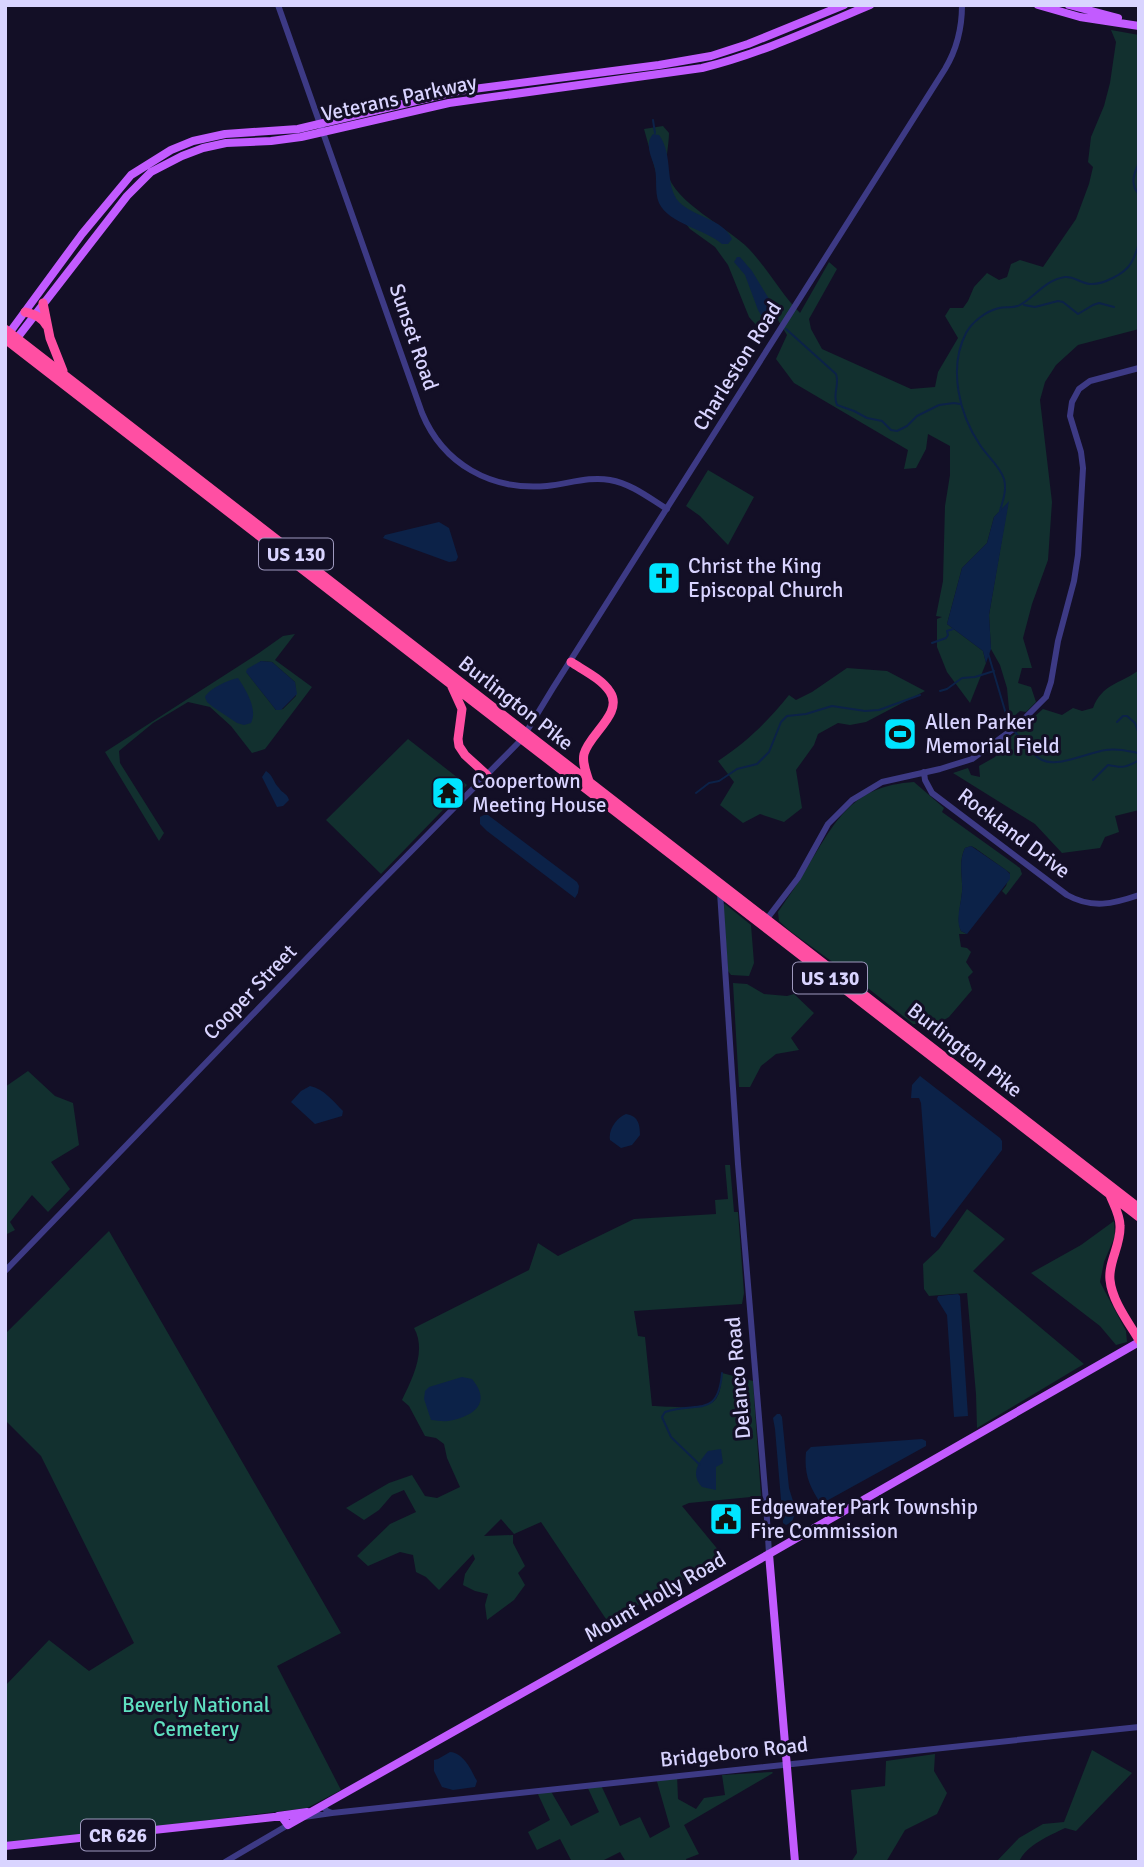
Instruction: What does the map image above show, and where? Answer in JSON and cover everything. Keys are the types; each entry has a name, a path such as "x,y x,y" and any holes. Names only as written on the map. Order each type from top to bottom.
{"highway":[{"path":"43,303 47,327 65,376"},
{"path":"30,313 43,320 47,327"},
{"name":"Burlington Pike","path":"9,339 65,376 719,892 765,922 1139,1208"},
{"name":"Burlington Pike","path":"9,339 450,682 590,782 1139,1217"},
{"path":"571,662 608,689 614,699 612,710 590,741 584,755 590,782"},
{"path":"450,682 462,709 459,746 465,755 488,775"},
{"path":"1109,1193 1120,1226 1110,1281 1114,1295 1139,1341"}],"main road":[{"name":"Veterans Parkway","path":"30,313 43,303 127,196 151,172 203,148 226,143 290,139 458,91 711,56 844,5"},
{"name":"Veterans Parkway","path":"9,339 30,313 82,234 131,176 156,159 192,141 214,136 321,128 449,103 702,68 772,45 870,5"},
{"path":"1038,5 1080,17 1139,24"},
{"path":"1069,5 1139,24"},
{"name":"Mount Holly Road","path":"288,1825 769,1554 1139,1341"},
{"name":"Delanco Road","path":"769,1554 794,1862"},
{"path":"274,1817 314,1811"},
{"path":"274,1817 282,1817 288,1825"},
{"name":"CR 626","path":"5,1846 274,1817"}],"street":[{"name":"Sunset Road","path":"278,5 422,412 430,431 441,446 467,467 497,481 550,486 593,479 610,480 626,484 667,509"},
{"name":"Charleston Road","path":"524,736 946,69 960,31 962,5"},
{"path":"765,922 797,878 823,832 839,811 859,794 890,780 972,759 1009,733 1041,704 1049,690 1077,564 1083,468 1070,416 1072,402 1079,389 1090,381 1139,368"},
{"name":"Cooper Street","path":"5,1271 524,736"},
{"name":"Rockland Drive","path":"924,772 932,793 1067,895 1081,902 1097,905 1139,895"},
{"name":"Delanco Road","path":"719,892 769,1554"},
{"name":"Bridgeboro Road","path":"302,1817 1139,1727"},
{"path":"322,1806 332,1812"},
{"name":"Mount Holly Road","path":"225,1862 288,1825"}],"green space":[{"path":"1111,30 1139,35 1139,329 1078,345 1056,365 1045,382 1040,400 1052,502 1048,560 1023,638 1032,668 1022,668 1018,683 1031,687 1036,702 1026,712 1020,711 1010,720 1007,688 1000,665 991,649 989,615 1008,503 994,517 987,543 962,568 947,624 983,651 986,663 970,703 947,672 937,647 937,619 942,617 936,616 943,581 950,446 928,434 926,449 916,468 904,469 908,450 794,383 776,359 787,335 778,320 774,321 765,335 749,317 728,265 715,247 690,229 662,194 644,129 663,126 669,133 667,172 680,194 749,249 800,313 829,262 837,269 809,319 811,329 822,349 911,389 935,387 938,372 958,338 945,316 950,308 963,308 974,287 987,273 999,280 1007,277 1011,264 1020,260 1043,267 1076,219 1093,167 1088,162 1091,137 1110,83 1116,42"},
{"path":"708,470 754,497 728,545 700,516 686,506"},
{"path":"295,634 275,660 312,687 265,749 252,753 231,726 210,707 188,702 153,723 119,751 120,763 164,833 159,841 105,752 283,636","holes":["261,661 272,662 295,682 296,696 283,709 276,710 247,673"]},
{"path":"847,668 887,671 925,691 866,722 850,725 838,723 818,734 814,745 796,770 802,808 784,822 760,814 743,823 720,805 734,782 718,761 756,731 789,695 796,700"},
{"path":"1139,670 1139,810 1115,816 1119,832 1105,837 1100,848 1062,853 1035,824 953,773 968,768 971,775 980,777 979,766 995,757 1011,737 1043,709 1062,715 1073,708 1082,711 1093,708 1106,689"},
{"path":"408,739 467,785 381,874 326,820"},
{"path":"914,782 944,808 942,812 1020,868 1022,874 1006,895 1002,891 1010,873 975,848 965,848 961,864 959,922 961,931 967,934 959,934 961,947 971,952 966,962 973,972 968,977 972,990 949,1017 937,1024 913,1024 790,931 779,921 778,912 828,834 849,808 875,790"},
{"path":"723,904 751,925 754,963 749,976 731,975 728,971"},
{"path":"733,983 747,984 764,994 794,994 814,1013 791,1038 799,1050 776,1054 761,1066 750,1087 739,1087"},
{"path":"28,1071 55,1096 73,1103 79,1145 51,1162 70,1189 48,1212 32,1195 10,1222 15,1230 5,1235 5,1087"},
{"path":"725,1165 730,1165 734,1212 738,1212 744,1293 742,1304 634,1311 638,1336 645,1337 652,1406 694,1407 709,1404 718,1395 722,1373 753,1381 761,1496 682,1506 724,1557 608,1622 541,1522 514,1534 501,1519 484,1536 513,1535 513,1543 525,1566 518,1573 525,1585 514,1600 487,1620 485,1605 488,1594 463,1585 465,1574 475,1559 473,1554 439,1590 426,1577 416,1572 413,1555 400,1552 368,1566 357,1556 390,1524 416,1512 404,1490 392,1495 379,1510 364,1520 346,1508 389,1483 412,1475 425,1496 437,1498 460,1487 444,1444 436,1438 425,1436 409,1406 402,1400 419,1355 418,1337 414,1328 529,1270 538,1243 558,1256 634,1219 716,1214 715,1200 728,1199"},
{"path":"967,1209 1005,1239 973,1271 1084,1364 977,1428 967,1293 929,1296 924,1289 923,1264 939,1249"},
{"path":"1114,1221 1115,1236 1104,1262 1100,1282 1126,1331 1127,1342 1116,1345 1100,1326 1031,1273 1081,1245"},
{"name":"Beverly National Cemetery","path":"109,1231 341,1633 277,1666 341,1790 307,1808 5,1845 5,1686 49,1640 89,1671 134,1643 41,1456 5,1420 5,1334"},
{"path":"1092,1750 1132,1773 1076,1831 1065,1828 1045,1838 1032,1846 1019,1862 996,1862 1019,1838 1043,1824 1064,1822"},
{"path":"935,1754 934,1771 947,1793 937,1814 905,1830 886,1862 851,1862 857,1853 851,1790 885,1786 886,1761"},
{"path":"772,1772 684,1825 699,1854 686,1859 687,1862 626,1862 620,1852 600,1862 572,1862 560,1839 537,1850 528,1832 550,1820 536,1790 549,1788 571,1826 599,1812 586,1784 600,1783 620,1826 640,1817 650,1838 670,1827 656,1778 677,1775 678,1799 696,1809 704,1798 725,1795 722,1775"}],"water":[{"path":"653,134 659,135 664,143 674,195 685,207 715,222 728,232 732,239 728,244 722,244 679,221 659,203 649,149"},
{"path":"737,257 752,271 778,318 771,320 761,315 745,275 734,262"},
{"path":"1009,501 989,615 991,649 986,663 983,651 947,624 962,568 987,543 994,517"},
{"path":"439,522 449,528 458,557 456,561 449,562 383,538 385,535"},
{"path":"261,661 272,662 295,682 297,694 281,710 276,710 246,672"},
{"path":"238,678 253,712 251,723 244,725 213,707 205,697 220,685"},
{"path":"266,771 289,800 283,806 277,807 262,777"},
{"path":"488,815 577,882 579,886 575,898 487,831 480,824 480,817"},
{"path":"971,846 1006,870 1010,879 967,934 961,931 958,917 962,892 962,859 965,848"},
{"path":"920,1076 1002,1141 1002,1150 935,1238 931,1236 921,1103 919,1098 911,1098 912,1085"},
{"path":"310,1086 332,1099 343,1111 342,1116 315,1124 291,1102"},
{"path":"626,1114 638,1121 640,1135 632,1145 621,1148 610,1140 610,1132 619,1118"},
{"path":"958,1294 968,1416 954,1417 947,1315 937,1299 938,1296"},
{"path":"462,1377 472,1379 478,1388 480,1402 477,1408 457,1419 431,1420 424,1399 425,1391 429,1387"},
{"path":"777,1414 782,1417 789,1488 796,1511 792,1522 786,1525 783,1523 773,1418"},
{"path":"922,1439 926,1441 926,1446 821,1504 810,1485 806,1452 811,1447"},
{"path":"721,1449 723,1463 716,1467 716,1490 702,1487 696,1478 699,1464 708,1451"},
{"path":"450,1752 459,1755 467,1763 477,1781 475,1787 453,1790 442,1787 434,1771 434,1760"}],"waterway":[{"path":"653,120 655,133"},
{"path":"1138,193 1133,182 1139,163"},
{"path":"1000,511 1005,491 1004,479 973,433 958,390 958,361 966,333 984,314 994,309 1020,305 1058,279 1068,277 1090,284 1113,278 1128,267 1139,243"},
{"path":"1024,305 1035,307 1058,301 1078,314 1099,303 1114,307"},
{"path":"786,329 836,374 837,405 867,418 882,421 891,430 897,431 907,426 917,416 939,405 960,404"},
{"path":"932,643 946,638 947,631 953,629"},
{"path":"988,653 1012,727"},
{"path":"940,691 962,678 994,671"},
{"path":"696,793 737,769 757,764 769,752 781,722 787,716 806,714 832,706 865,711 879,710 920,695"},
{"path":"1117,722 1127,716 1135,723 1139,734"},
{"path":"1015,732 1034,755 1049,762 1065,761 1110,749 1139,753"},
{"path":"1093,780 1108,765 1124,767 1139,760"},
{"path":"700,1465 671,1437 662,1417 665,1412 711,1403 720,1387 722,1373"}],"place":[{"name":"Christ the King Episcopal Church","path":"664,578"},
{"name":"Allen Parker Memorial Field","path":"900,734"},
{"name":"Coopertown Meeting House","path":"448,793"},
{"name":"Edgewater Park Township Fire Commission","path":"726,1519"}]}
